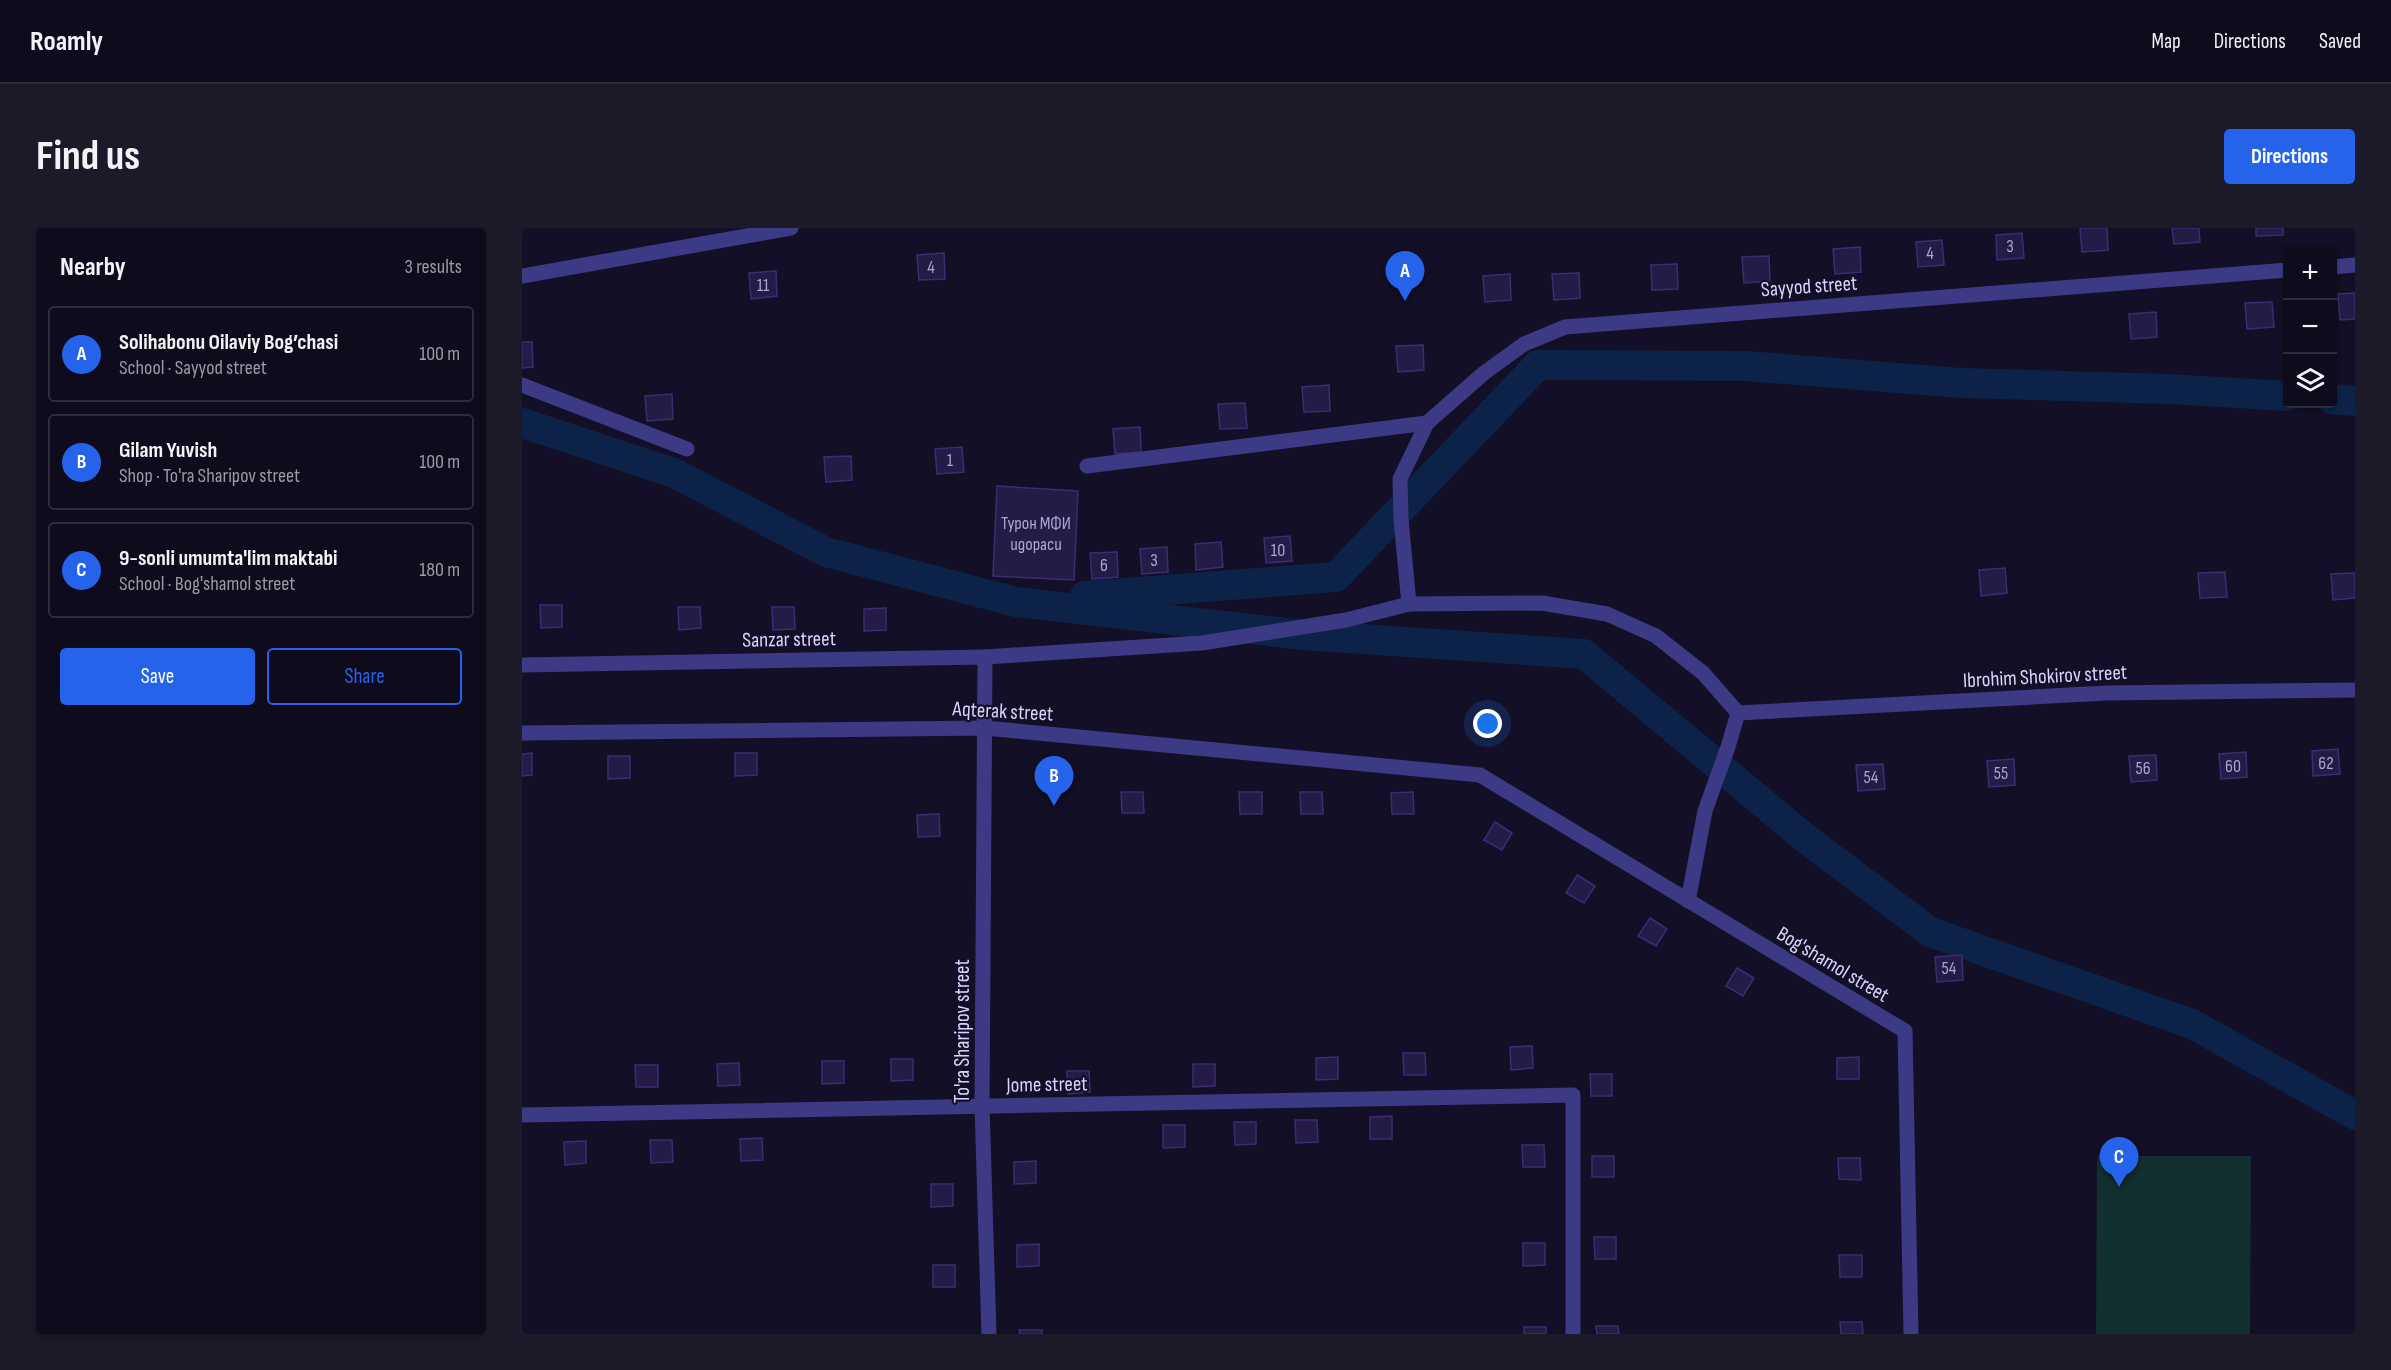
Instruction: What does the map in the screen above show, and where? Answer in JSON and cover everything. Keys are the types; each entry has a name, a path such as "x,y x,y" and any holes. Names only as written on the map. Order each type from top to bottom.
{"street":[{"path":"522,276 791,228"},
{"path":"2337,267 2355,265"},
{"name":"Sayyod street","path":"1409,604 1401,519 1400,479 1427,423 1484,373 1524,344 1564,327 2283,270"},
{"path":"522,385 687,449"},
{"path":"1087,466 1427,423"},
{"name":"Sanzar street","path":"522,665 985,657 1202,643 1346,620 1409,604 1542,603 1607,614 1656,636 1703,673 1738,713"},
{"path":"984,728 985,657"},
{"name":"Ibrohim Shokirov street","path":"1738,713 2107,693 2355,690"},
{"path":"1688,902 1705,811 1738,713"},
{"name":"Aqterak street","path":"522,734 984,728 1480,775"},
{"name":"To'ra Sharipov street","path":"984,728 982,1106 989,1334"},
{"name":"Bog'shamol street","path":"1480,775 1905,1031 1911,1334"},
{"name":"Jome street","path":"522,1116 1573,1095 1573,1334"}],"green space":[{"path":"2097,1156 2251,1156 2250,1334 2096,1334"}],"building":[{"path":"2080,228 2107,228 2108,250 2082,252"},
{"path":"2172,228 2199,228 2200,242 2174,244"},
{"path":"2256,228 2283,228 2283,235 2256,236"},
{"path":"2022,233 2024,258 1997,260 1996,235"},
{"path":"1942,240 1944,265 1918,267 1916,242"},
{"path":"1860,247 1861,272 1835,274 1833,249"},
{"path":"944,253 945,279 919,280 917,255"},
{"path":"1769,256 1770,281 1744,283 1742,257"},
{"path":"1677,264 1678,289 1652,290 1651,265"},
{"path":"776,271 777,296 751,299 749,273"},
{"path":"1579,273 1580,298 1554,300 1552,274"},
{"path":"1510,274 1511,300 1485,302 1483,276"},
{"path":"2355,293 2355,319 2340,320 2338,294"},
{"path":"2272,302 2274,327 2247,329 2245,303"},
{"path":"2156,312 2157,337 2131,339 2129,314"},
{"path":"522,342 532,342 533,367 522,368"},
{"path":"1423,345 1424,370 1398,372 1396,346"},
{"path":"1329,385 1330,411 1304,412 1302,387"},
{"path":"672,394 673,419 647,421 645,396"},
{"path":"1245,403 1247,428 1220,429 1218,404"},
{"path":"1140,427 1141,452 1115,454 1113,429"},
{"path":"962,447 964,472 937,474 935,449"},
{"path":"851,456 852,480 826,482 824,457"},
{"path":"997,486 1078,491 1074,580 993,576"},
{"path":"1290,536 1292,561 1266,563 1264,538"},
{"path":"1221,542 1223,567 1196,570 1195,544"},
{"path":"1167,547 1168,572 1142,574 1140,549"},
{"path":"1117,552 1118,577 1092,579 1090,553"},
{"path":"2005,568 2007,593 1981,596 1979,570"},
{"path":"2225,572 2227,597 2200,598 2198,573"},
{"path":"2355,573 2355,598 2333,600 2331,574"},
{"path":"540,605 562,605 562,627 541,628"},
{"path":"678,607 700,607 701,628 679,630"},
{"path":"772,607 794,607 795,629 773,630"},
{"path":"886,608 886,630 864,631 864,609"},
{"path":"2338,749 2340,774 2313,776 2312,751"},
{"path":"2246,752 2247,777 2221,779 2219,754"},
{"path":"532,753 532,775 522,776 522,754"},
{"path":"735,753 757,753 757,775 735,776"},
{"path":"2156,755 2157,780 2131,782 2129,756"},
{"path":"608,756 630,756 630,778 608,779"},
{"path":"2014,759 2015,785 1989,787 1987,761"},
{"path":"1883,764 1885,789 1858,791 1856,765"},
{"path":"1121,792 1143,792 1144,813 1122,813"},
{"path":"1239,792 1262,792 1262,814 1240,814"},
{"path":"1300,792 1322,792 1323,814 1301,814"},
{"path":"1413,792 1414,814 1392,814 1391,793"},
{"path":"939,814 940,836 918,837 917,815"},
{"path":"1495,822 1512,833 1502,850 1484,840"},
{"path":"1577,875 1595,886 1584,903 1566,893"},
{"path":"1650,918 1667,929 1656,946 1638,936"},
{"path":"1962,955 1963,980 1937,982 1935,957"},
{"path":"1737,968 1754,978 1743,996 1726,986"},
{"path":"1532,1046 1533,1068 1511,1070 1510,1047"},
{"path":"1403,1053 1425,1053 1426,1075 1404,1075"},
{"path":"1338,1057 1338,1079 1316,1080 1316,1058"},
{"path":"1859,1057 1859,1079 1837,1079 1837,1058"},
{"path":"891,1059 913,1059 913,1080 891,1081"},
{"path":"822,1061 844,1061 844,1083 822,1084"},
{"path":"739,1063 740,1085 718,1086 717,1064"},
{"path":"1193,1064 1215,1064 1215,1086 1193,1087"},
{"path":"635,1065 658,1065 658,1087 636,1087"},
{"path":"1067,1071 1089,1071 1090,1092 1068,1094"},
{"path":"1590,1074 1612,1074 1612,1096 1591,1096"},
{"path":"1392,1116 1392,1139 1370,1139 1370,1117"},
{"path":"1295,1120 1317,1120 1318,1142 1296,1143"},
{"path":"1234,1122 1256,1122 1256,1144 1235,1145"},
{"path":"1163,1125 1185,1125 1185,1147 1163,1148"},
{"path":"762,1138 763,1160 741,1161 740,1139"},
{"path":"650,1140 672,1140 673,1162 651,1163"},
{"path":"586,1141 586,1163 565,1165 564,1142"},
{"path":"1522,1145 1544,1145 1545,1167 1523,1167"},
{"path":"1592,1156 1614,1156 1614,1177 1592,1177"},
{"path":"1838,1158 1860,1158 1861,1180 1839,1179"},
{"path":"1036,1161 1036,1183 1014,1184 1014,1162"},
{"path":"931,1184 953,1184 953,1206 931,1207"},
{"path":"1594,1237 1616,1237 1616,1259 1595,1259"},
{"path":"1523,1243 1545,1243 1545,1265 1523,1266"},
{"path":"1039,1244 1039,1266 1017,1267 1017,1245"},
{"path":"1839,1255 1862,1255 1862,1277 1840,1277"},
{"path":"933,1265 955,1265 955,1287 933,1287"},
{"path":"1840,1322 1862,1322 1863,1334 1841,1334"},
{"path":"1596,1326 1618,1326 1619,1334 1597,1334"},
{"path":"1524,1327 1546,1327 1546,1334 1524,1334"},
{"path":"1019,1330 1042,1330 1042,1334 1020,1334"}],"waterway":[{"path":"1085,596 1336,577 1538,365 1747,366 1961,383 2168,389 2283,396"},
{"path":"2337,399 2355,401"},
{"path":"522,423 674,473 826,552 1016,602 1303,635 1584,654 1805,838 1930,932 2192,1024 2355,1115"}],"place":[{"name":"Solihabonu Oilaviy Bog’chasi","path":"1405,301"},
{"name":"Gilam Yuvish","path":"1054,806"},
{"name":"9-sonli umumta'lim maktabi","path":"2119,1187"}]}
